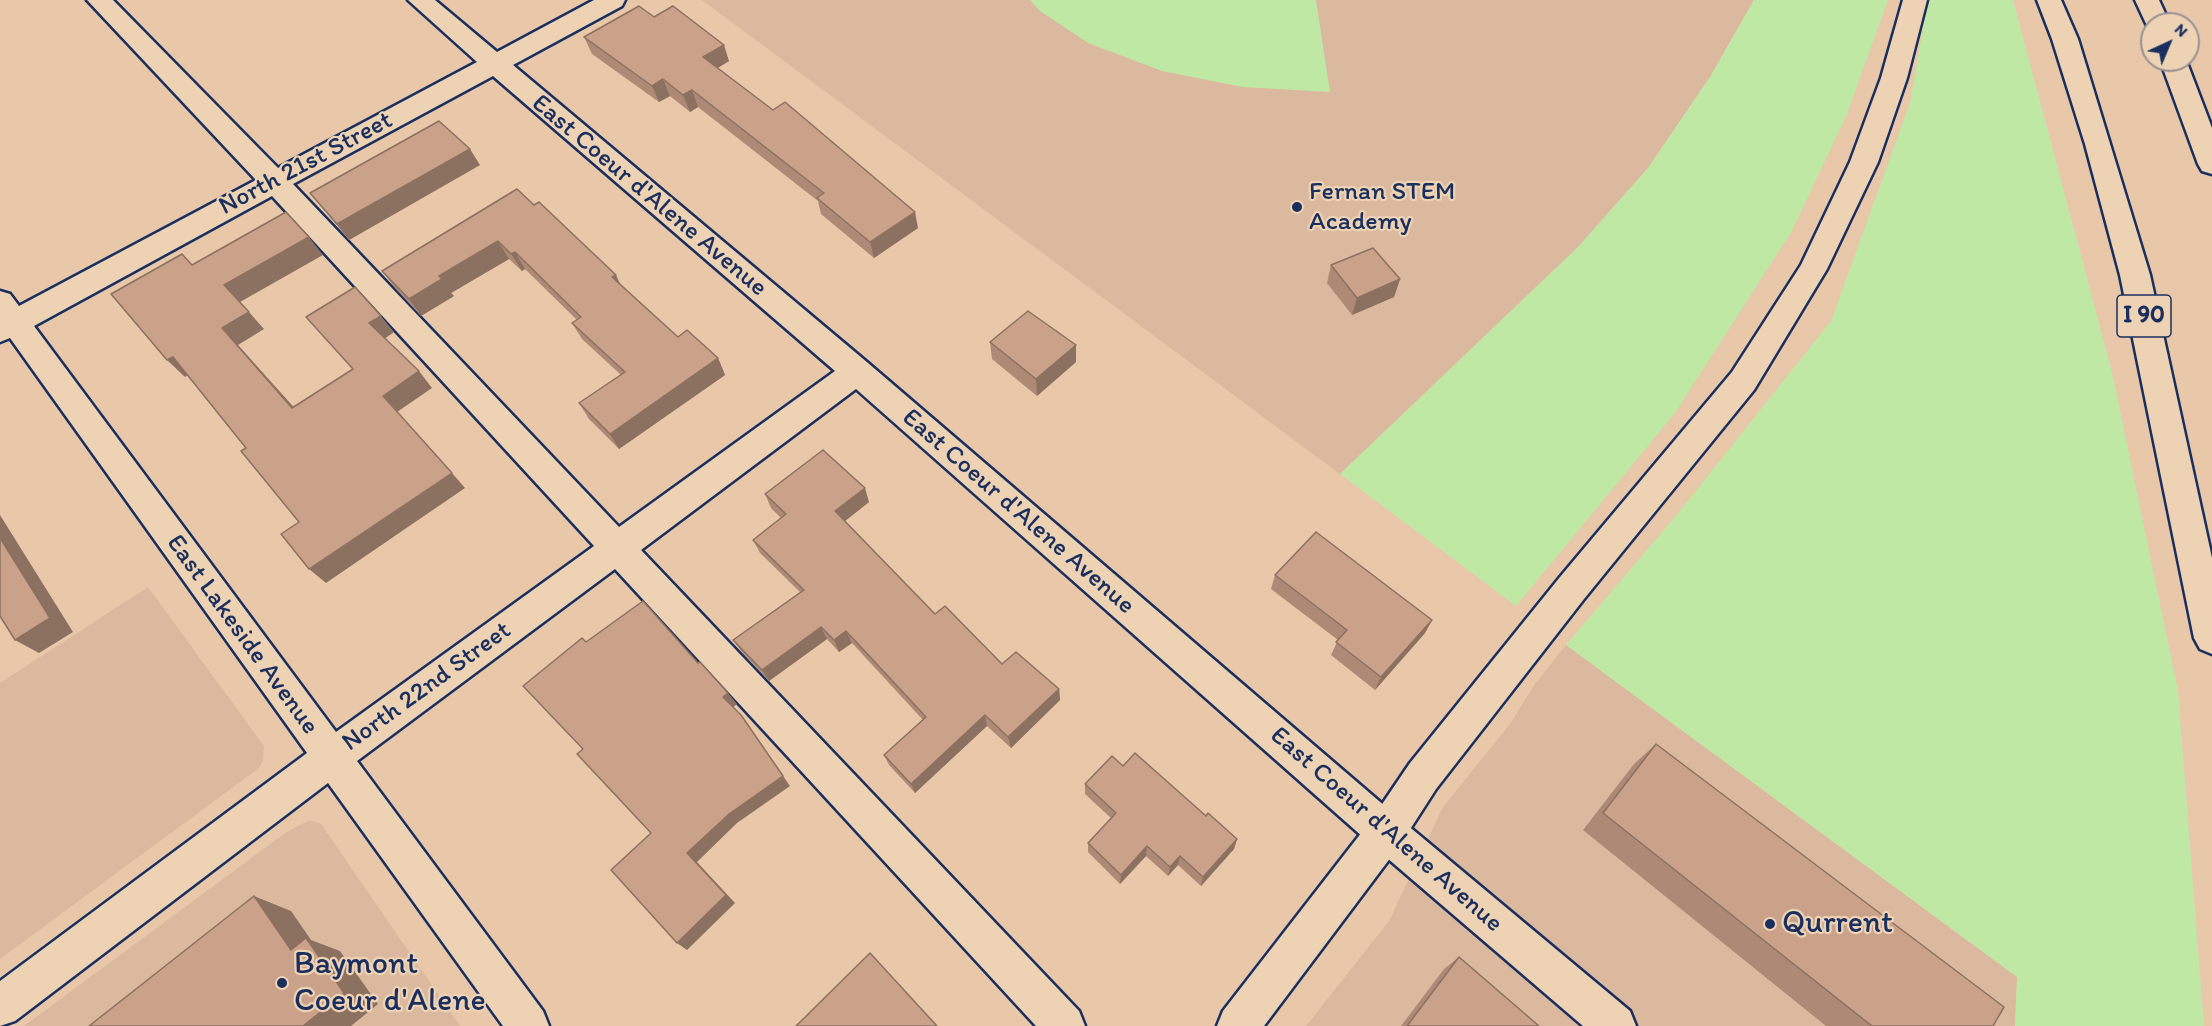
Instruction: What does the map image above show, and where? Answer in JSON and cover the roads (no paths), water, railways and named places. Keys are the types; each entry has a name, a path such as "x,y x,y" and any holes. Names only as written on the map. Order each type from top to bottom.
{"main road":[{"path":"99,0 274,181 1064,1026"},
{"name":"East Coeur d'Alene Avenue","path":"420,0 857,372 1386,832 1615,1026"},
{"name":"North 21st Street","path":"5,318 274,181 613,0"},
{"path":"1238,1026 1386,832 1423,776 1743,381 1813,268 1864,162 1894,78 1915,0"},
{"name":"I 90","path":"2049,0 2065,39 2098,144 2134,275 2212,638"},
{"path":"2178,72 2212,164"},
{"name":"East Lakeside Avenue","path":"5,318 528,1026"},
{"name":"North 22nd Street","path":"0,1006 331,758 857,372"}],"place":[{"name":"Fernan STEM Academy","path":"1297,207"},
{"name":"Qurrent","path":"1770,924"},
{"name":"Baymont Coeur d'Alene","path":"282,983"}]}
